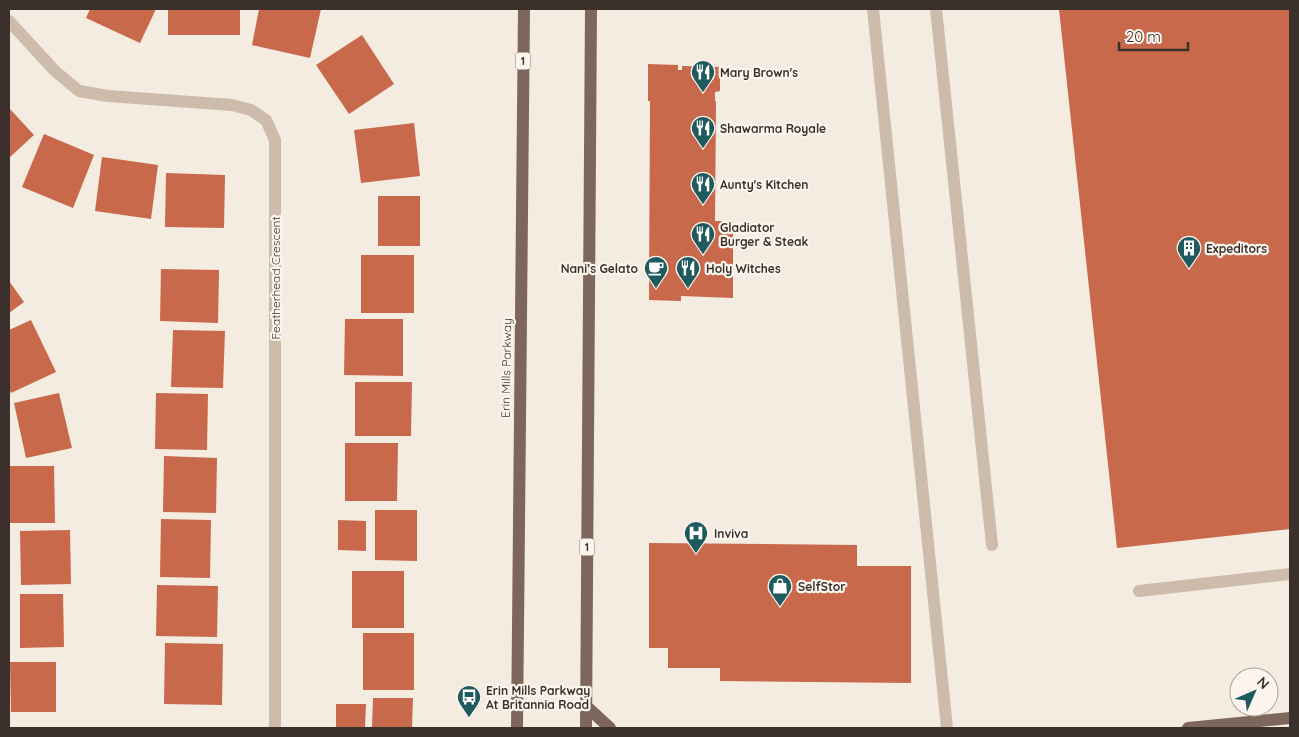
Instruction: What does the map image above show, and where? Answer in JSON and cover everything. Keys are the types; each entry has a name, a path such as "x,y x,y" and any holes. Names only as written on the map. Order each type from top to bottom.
{"main road":[{"name":"Erin Mills Parkway","path":"517,728 524,9"},
{"name":"1","path":"586,728 591,9"},
{"path":"586,706 610,728"},
{"path":"1188,728 1290,718"}],"street":[{"path":"873,9 947,728"},
{"path":"936,9 992,545"},
{"name":"Featherhead Crescent","path":"9,21 55,71 79,91 108,96 232,105 251,110 266,120 275,140 276,728"},
{"path":"1139,591 1290,574"}],"building":[{"path":"90,9 156,9 140,43 86,18"},
{"path":"168,9 240,9 240,35 168,35"},
{"path":"259,9 321,9 310,58 252,45"},
{"name":"Expeditors","path":"1059,9 1290,9 1290,529 1117,548"},
{"path":"362,35 394,84 349,114 316,65"},
{"path":"648,64 678,65 678,70 682,70 682,66 720,67 720,91 715,92 715,221 733,221 733,298 681,296 681,301 649,300 650,101 648,101"},
{"path":"9,108 34,135 9,158"},
{"path":"414,123 420,176 361,183 354,130"},
{"path":"44,134 94,155 73,208 22,187"},
{"path":"102,157 158,165 151,219 95,211"},
{"path":"166,173 225,175 224,228 165,227"},
{"path":"378,196 420,196 420,246 378,246"},
{"path":"361,255 414,255 414,313 361,313"},
{"path":"161,269 219,270 218,323 160,321"},
{"path":"9,281 24,302 9,313"},
{"path":"345,319 403,319 403,376 344,375"},
{"path":"31,320 56,372 11,393 9,389 9,330"},
{"path":"173,330 225,331 223,388 171,387"},
{"path":"355,382 412,382 411,436 355,436"},
{"path":"59,393 72,448 26,458 14,403"},
{"path":"156,393 208,394 207,450 155,449"},
{"path":"345,443 398,443 397,501 345,501"},
{"path":"164,456 217,458 216,513 163,512"},
{"path":"9,466 54,466 55,523 9,523"},
{"path":"375,510 417,510 417,561 375,560"},
{"path":"161,519 211,520 210,578 160,577"},
{"path":"338,520 366,521 366,551 338,550"},
{"path":"70,530 71,584 21,585 20,531"},
{"name":"SelfStor","path":"649,543 857,545 857,566 911,566 911,683 720,681 720,668 668,668 668,648 649,648"},
{"path":"352,571 404,571 404,628 352,628"},
{"path":"157,585 218,586 217,637 156,636"},
{"path":"20,594 63,594 64,647 20,648"},
{"path":"363,633 414,633 414,690 363,690"},
{"path":"165,643 223,644 222,705 164,704"},
{"path":"10,662 56,662 56,712 11,712"},
{"path":"373,698 413,698 412,728 372,728"},
{"path":"336,704 366,704 365,728 336,728"}],"place":[{"name":"Mary Brown's","path":"703,93"},
{"name":"Shawarma Royale","path":"703,149"},
{"name":"Aunty's Kitchen","path":"703,205"},
{"name":"Gladiator Burger & Steak","path":"703,255"},
{"name":"Expeditors","path":"1189,269"},
{"name":"Nani’s Gelato","path":"656,289"},
{"name":"Holy Witches","path":"688,289"},
{"name":"Inviva","path":"696,554"},
{"name":"SelfStor","path":"780,607"},
{"name":"Erin Mills Parkway At Britannia Road","path":"469,718"}]}
